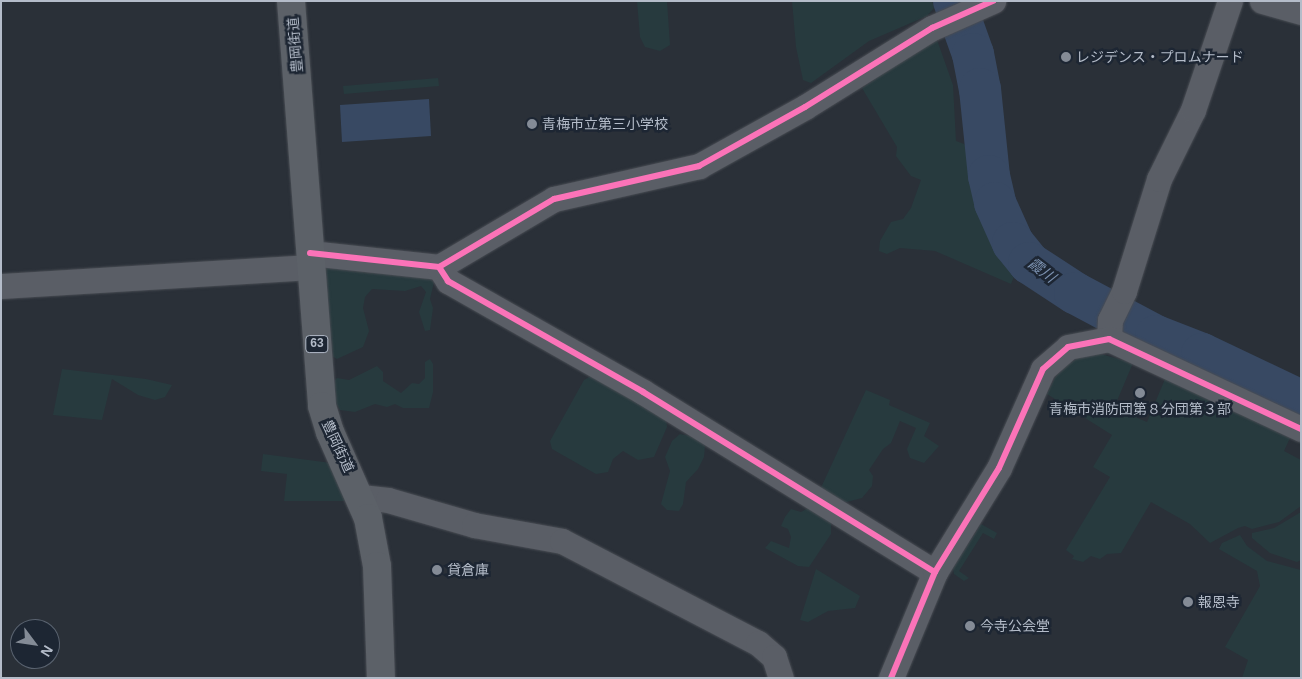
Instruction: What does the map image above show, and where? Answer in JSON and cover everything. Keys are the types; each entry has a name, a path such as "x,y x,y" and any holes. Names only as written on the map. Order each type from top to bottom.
{"main road":[{"name":"豊岡街道","path":"291,1 324,418 361,497 378,566 381,678"}],"street":[{"path":"1109,333 1159,179 1193,110 1230,1"},
{"path":"1262,1 1301,12"},
{"path":"1,286 310,260 439,267 554,199 699,166 805,107 932,28 984,5"},
{"path":"439,267 448,280 643,392 935,572"},
{"path":"891,678 935,572 999,468 1043,369 1068,347 1109,333 1301,429"},
{"path":"361,497 388,500 474,526 549,537 569,544 758,643 774,657 781,678"}],"green space":[{"path":"637,1 667,1 670,45 660,51 645,47 640,37"},
{"path":"792,1 932,1 934,8 927,16 869,41 811,83 803,80 796,47"},
{"path":"936,37 953,85 956,141 964,144 974,159 976,190 999,231 1001,247 1017,269 1011,284 935,251 900,248 887,254 879,251 880,241 891,222 903,219 911,208 921,180 911,176 896,156 897,147 862,88"},
{"path":"438,78 439,86 344,94 343,86"},
{"path":"328,264 428,275 434,282 430,299 433,308 430,330 425,331 419,312 426,292 421,286 405,291 372,289 365,297 363,308 369,331 363,347 337,359 328,354 325,327 329,311 325,273"},
{"path":"1097,353 1133,363 1114,408 1147,422 1165,379 1290,438 1284,451 1301,460 1301,506 1279,522 1252,529 1245,526 1238,528 1210,543 1190,524 1151,502 1121,553 1107,554 1100,559 1091,556 1083,562 1072,559 1074,556 1066,550 1110,477 1093,467 1112,435 1047,394 1056,376 1066,366 1078,358"},
{"path":"430,359 433,364 433,392 429,408 403,408 395,404 387,407 375,404 355,412 340,410 332,396 330,385 337,378 349,380 377,366 383,372 383,381 401,393 412,383 419,384 425,378 425,362"},
{"path":"62,369 146,379 172,385 165,397 155,400 138,395 112,379 102,420 53,415"},
{"path":"593,375 666,417 667,427 654,457 638,460 623,451 613,459 608,472 596,474 552,449 550,441 584,380"},
{"path":"866,390 890,400 889,405 930,423 924,436 939,446 924,463 910,458 907,449 916,428 900,421 891,443 883,449 869,470 873,476 872,486 862,498 839,504 819,492"},
{"path":"680,434 696,437 705,446 704,457 698,469 686,482 683,504 679,511 667,510 661,504 670,471 665,457 672,441"},
{"path":"263,454 331,463 349,501 284,501 287,474 261,471"},
{"path":"808,508 831,521 831,534 809,567 798,566 765,548 771,541 789,548 791,537 788,529 781,526 785,517 791,509 801,512"},
{"path":"1301,512 1301,560 1297,562 1270,553 1252,538 1252,533 1274,528"},
{"path":"981,524 997,533 994,539 983,533 959,571 969,578 964,581 954,574 953,568"},
{"path":"1240,535 1247,546 1267,561 1301,570 1301,678 1242,678 1248,660 1225,647 1260,586 1257,571 1219,549 1222,543"},
{"path":"816,569 860,596 855,608 828,611 808,622 800,620"}],"water":[{"path":"429,99 431,136 342,142 340,105"}],"waterway":[{"name":"霞川","path":"954,1 973,54 980,89 989,176 995,203 1013,243 1029,263 1075,293 1156,336 1202,354 1301,401"}],"cycle path":[{"path":"310,253 439,267 554,199 699,166 805,107 932,28 993,1"},
{"path":"439,267 448,281 643,392 935,572"},
{"path":"891,678 935,572 999,468 1043,369 1068,347 1109,339 1301,429"}],"place":[{"name":"レジデンス・プロムナード","path":"1066,57"},
{"name":"青梅市立第三小学校","path":"532,124"},
{"name":"青梅市消防団第８分団第３部","path":"1140,393"},
{"name":"貸倉庫","path":"437,570"},
{"name":"報恩寺","path":"1188,602"},
{"name":"今寺公会堂","path":"970,626"}]}
